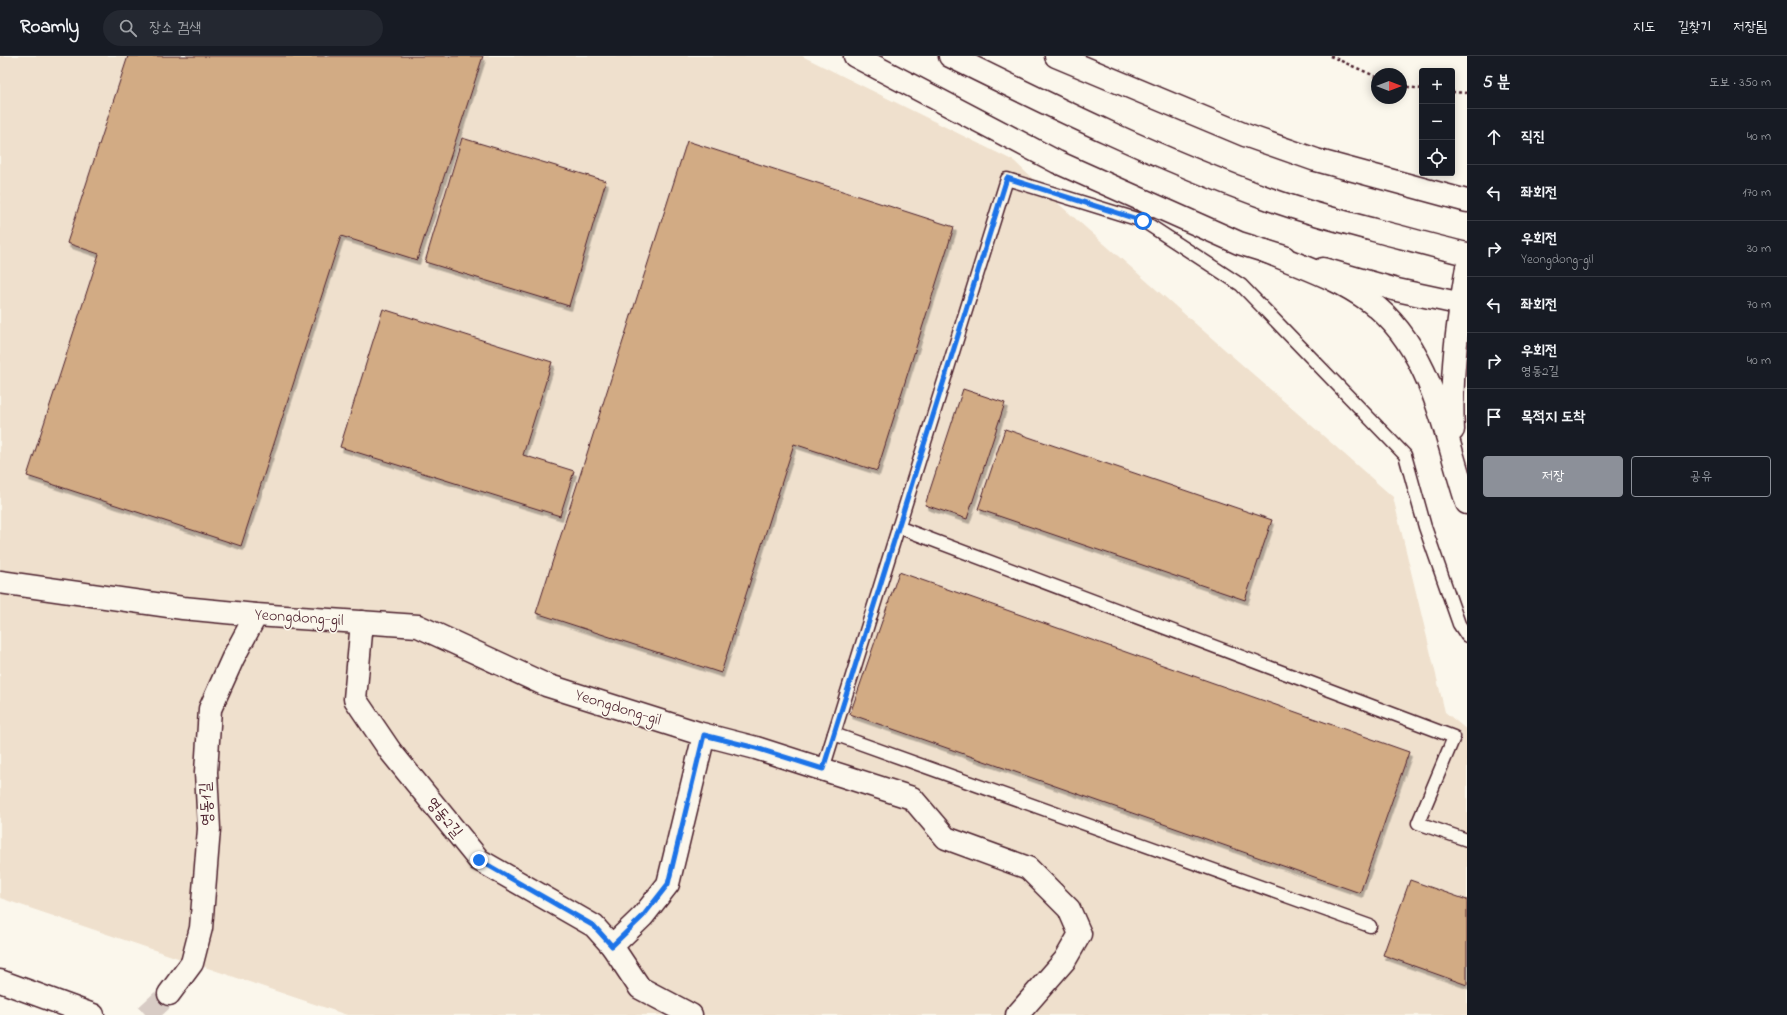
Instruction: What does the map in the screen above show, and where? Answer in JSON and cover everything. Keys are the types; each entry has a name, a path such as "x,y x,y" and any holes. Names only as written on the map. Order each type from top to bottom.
{"main road":[{"path":"854,56 1057,162 1232,240 1397,290 1464,304"},
{"path":"950,56 1062,112 1131,143 1273,201 1328,218 1467,254"},
{"path":"1056,56 1245,135 1316,160 1467,201"},
{"path":"1265,251 1339,282 1380,310 1395,326 1415,356 1430,386 1446,429 1467,503"},
{"path":"1459,475 1452,404 1456,342 1464,304 1467,267"},
{"name":"Yeongdong-gil","path":"0,582 183,608 256,615 418,626 546,685 704,735 756,748 912,798 946,838 1028,868 1069,909 1080,934 1065,960 1016,1015"},
{"name":"영동1길","path":"169,994 192,963 201,928 209,829 206,772 210,709 233,658 256,615"},
{"name":"영동2길","path":"362,622 355,699 391,752 479,860 594,926 612,946 640,988 691,1015"},
{"path":"612,946 643,916 668,884 704,735"},
{"path":"0,982 93,1015"}],"lane":[{"path":"823,769 1007,178 1143,221 1241,285 1405,455 1428,534 1459,624 1467,636"},
{"path":"898,527 1454,737 1418,823 1467,840"},
{"path":"834,734 1370,926"}],"path":[{"path":"1330,56 1371,74"},
{"path":"1407,87 1419,89"},
{"path":"1455,92 1467,93"}],"shaded area":[{"path":"0,56 802,56 1014,161 1061,206 1393,497 1445,712 1467,730 1467,1015 347,1015 0,898"}],"building":[{"path":"128,56 483,56 417,260 341,236 241,546 27,476 99,254 67,243"},
{"path":"462,138 606,181 569,306 425,262"},
{"path":"687,141 954,227 877,471 794,444 721,673 536,613"},
{"path":"383,309 552,362 523,455 574,471 560,516 340,447"},
{"path":"963,389 1005,403 967,519 925,505"},
{"path":"1005,429 1272,520 1245,600 978,509"},
{"path":"899,572 1409,752 1360,893 850,714"},
{"path":"1410,880 1467,900 1467,985 1383,955"}],"tunnel":[{"path":"146,1015 169,994"}],"route":[{"path":"479,860 594,926 612,946 643,916 668,884 704,735 756,748 823,769 1007,178 1143,221"}]}
